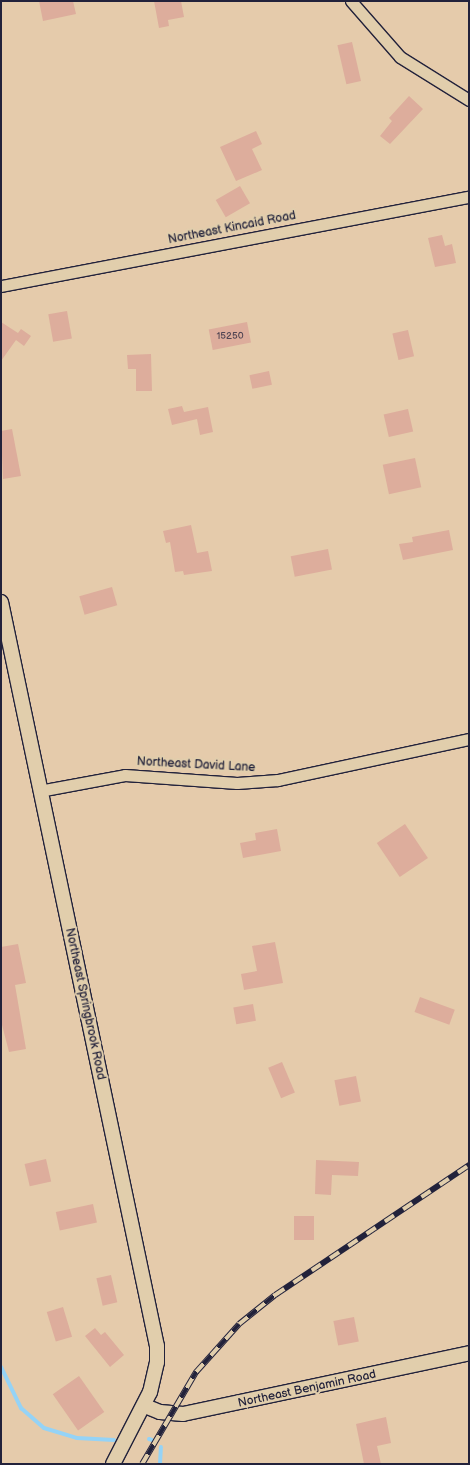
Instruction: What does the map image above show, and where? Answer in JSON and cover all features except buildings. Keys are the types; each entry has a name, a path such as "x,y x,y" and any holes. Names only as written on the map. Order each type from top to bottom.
{"street":[{"path":"351,1 400,57 469,100"},
{"name":"Northeast Kincaid Road","path":"1,286 469,197"},
{"name":"Northeast Springbrook Road","path":"1,602 154,1323 157,1362 145,1406 113,1464"},
{"name":"Northeast David Lane","path":"40,791 125,775 223,782 278,780 469,739"},
{"name":"Northeast Benjamin Road","path":"145,1406 160,1412 183,1414 469,1353"}],"waterway":[{"path":"1,1367 21,1408 44,1428 77,1438 114,1440"},
{"path":"160,1464 161,1447"}],"railway":[{"path":"142,1464 196,1372 239,1324 275,1295 469,1165"}]}
